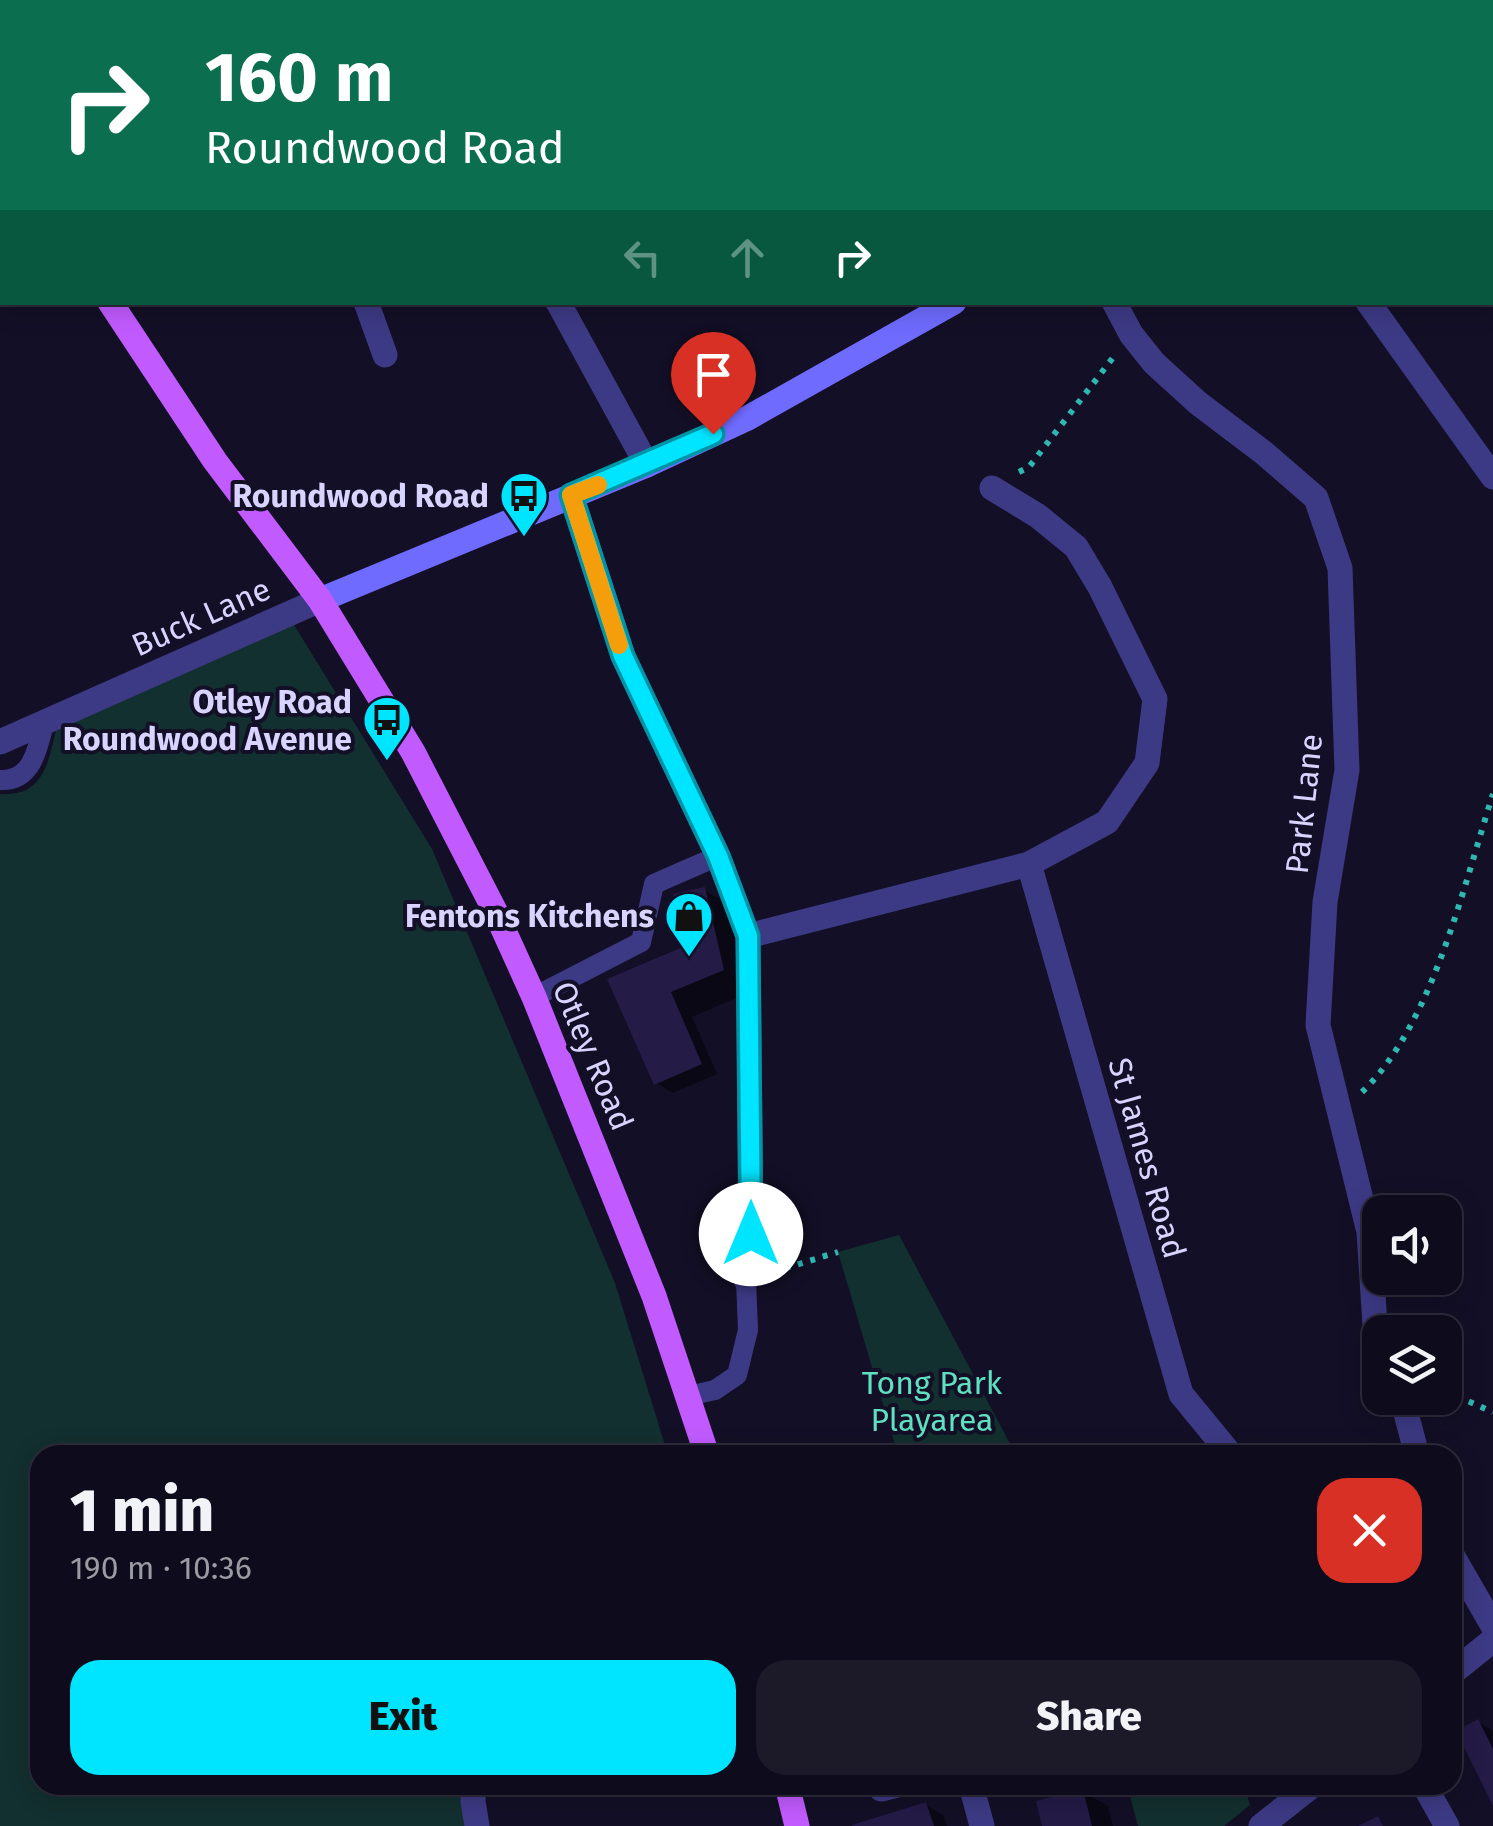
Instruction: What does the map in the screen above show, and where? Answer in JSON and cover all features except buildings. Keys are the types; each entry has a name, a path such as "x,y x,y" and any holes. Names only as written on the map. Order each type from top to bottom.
{"main road":[{"name":"Otley Road","path":"112,305 215,461 320,600 412,752 495,910 654,1296 704,1445"},
{"path":"789,1795 797,1826"}],"street":[{"path":"367,305 385,355"},
{"path":"560,305 647,465"},
{"path":"320,600 647,465 746,419 949,305"},
{"name":"Park Lane","path":"1116,305 1154,363 1198,404 1316,498 1340,568 1347,770 1326,902 1318,1024 1369,1232 1374,1315"},
{"path":"1370,305 1493,476"},
{"path":"748,936 1028,864 1107,822 1147,763 1154,699 1100,587 1076,546 1038,516 992,488"},
{"path":"571,495 623,656 718,856 748,936 751,1234 746,1280"},
{"name":"Buck Lane","path":"0,742 320,600"},
{"name":"St James Road","path":"1028,864 1181,1394 1223,1445"},
{"path":"1406,1415 1414,1445"},
{"path":"1462,1572 1493,1626"},
{"path":"1462,1665 1493,1640"},
{"path":"475,1795 477,1826"},
{"path":"974,1795 982,1826"},
{"path":"1262,1826 1301,1795"},
{"path":"1430,1795 1447,1826"}],"lane":[{"path":"0,780 13,781 24,772 37,754 44,723"},
{"path":"534,997 641,942 654,884 718,856"},
{"path":"688,1396 715,1390 737,1375 748,1330 746,1280"}],"path":[{"path":"992,488 1029,467 1132,334"},
{"path":"1338,1112 1366,1089 1397,1050 1436,970 1493,794"},
{"path":"746,1280 838,1252"},
{"path":"1462,1398 1493,1412"}],"green space":[{"path":"291,620 432,849 615,1283 665,1445 30,1445 30,1795 465,1795 468,1826 0,1826 0,794 14,794 35,784 46,766 56,730"},
{"name":"Tong Park Playarea","path":"899,1235 1011,1445 895,1445 838,1252"},
{"path":"1130,1795 1247,1795 1250,1805 1224,1826 1138,1826"}],"slow traffic":[{"path":"598,485 571,495 619,645"}],"place":[{"name":"Roundwood Road","path":"524,538"},
{"name":"Otley Road Roundwood Avenue","path":"387,762"},
{"name":"Fentons Kitchens","path":"689,958"}],"route":[{"path":"713,434 571,495 623,656 718,856 748,936 751,1234"}]}
